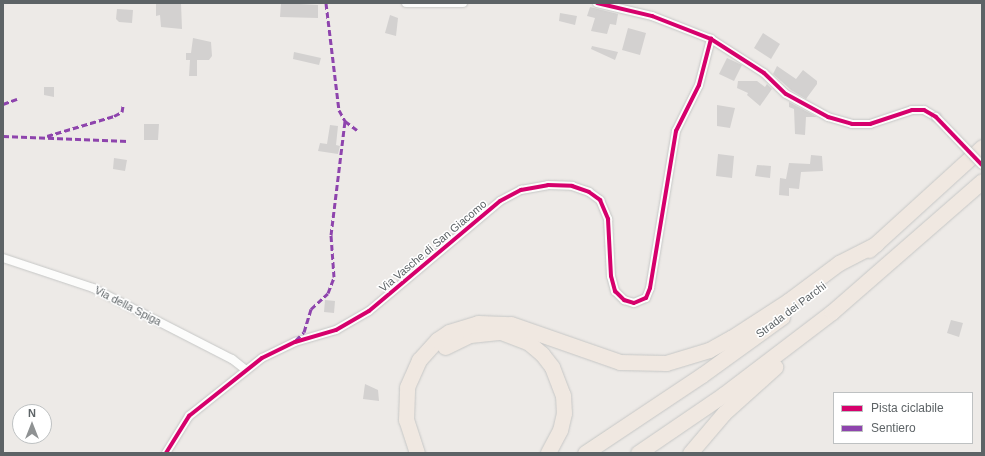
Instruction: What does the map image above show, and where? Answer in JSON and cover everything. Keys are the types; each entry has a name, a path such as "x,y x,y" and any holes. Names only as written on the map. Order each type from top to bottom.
{"highway":[{"name":"Strada dei Parchi","path":"585,453 741,348 876,244 982,147"},
{"path":"638,453 723,395 832,312 982,181"},
{"path":"417,453 406,420 407,387 419,360 437,340 449,332 478,323 511,324 620,362 666,363 709,350 731,338 788,301 839,263 876,244"},
{"path":"690,453 724,413 812,338 832,312"},
{"path":"428,453 421,438 415,408 421,376 439,351 453,342 486,332 502,332 529,343 552,367 563,395 564,413 560,430 548,453"}],"street":[{"path":"406,3 463,3"},
{"path":"597,3 652,16 711,40 764,73 786,94 828,117 852,124 870,124 912,110 924,110 936,117 982,166"},
{"name":"Via Vasche di San Giacomo","path":"166,453 189,416 246,370 268,354 295,342 336,330 369,311 500,201 521,190 548,185 572,186 589,192 600,200 608,219 612,276 615,291 624,300 634,303 646,298 650,288 676,131 699,85 711,40"},
{"name":"Via della Spiga","path":"3,258 93,288 232,359 246,370"}],"building":[{"path":"156,3 181,3 182,29 161,27 160,15 156,16"},
{"path":"281,3 318,5 318,18 280,17"},
{"path":"590,7 618,14 616,25 610,24 607,34 591,31 595,18 587,16"},
{"path":"117,9 133,10 132,23 119,22 116,19"},
{"path":"560,13 577,16 575,25 559,21"},
{"path":"390,15 398,18 396,36 385,33"},
{"path":"628,28 646,33 640,55 622,50"},
{"path":"763,33 780,44 771,59 754,48"},
{"path":"193,38 211,42 212,56 209,60 197,60 197,76 189,76 190,60 186,60 186,53 191,53"},
{"path":"592,46 618,52 615,60 591,49"},
{"path":"294,52 321,58 319,65 293,59"},
{"path":"727,58 742,65 734,81 719,74"},
{"path":"777,66 796,79 803,70 817,81 817,84 806,99 791,90 773,74"},
{"path":"738,81 757,81 765,87 767,84 772,89 760,106 747,95 748,93 737,88"},
{"path":"44,87 54,87 54,97 44,95"},
{"path":"789,102 817,117 806,117 805,135 795,134 794,109 789,107"},
{"path":"717,105 735,108 730,128 717,126"},
{"path":"144,124 159,124 158,140 144,140"},
{"path":"330,125 338,126 336,145 340,146 338,154 318,151 320,143 327,144"},
{"path":"718,154 734,156 732,178 716,176"},
{"path":"811,155 822,156 823,171 801,172 799,189 789,188 789,196 779,195 780,178 786,179 789,163 810,164"},
{"path":"114,158 127,160 125,171 113,169"},
{"path":"757,165 771,166 770,178 755,176"},
{"path":"325,300 335,301 334,313 324,312"},
{"path":"951,320 963,323 959,337 947,333"},
{"path":"365,384 378,390 379,401 363,399"}],"marked path":[{"path":"326,3 339,110 345,121 357,130"},
{"path":"3,104 17,99"},
{"path":"47,136 114,116 122,112 123,106"},
{"path":"296,340 304,332 311,309 328,293 334,277 331,235 345,121"},
{"path":"3,136 128,141"}],"cycle path":[{"path":"597,3 652,16 711,39 764,73 786,94 828,117 852,124 870,124 912,110 924,110 936,117 982,165"},
{"path":"166,453 189,416 262,358 295,342 336,330 369,311 500,201 521,190 548,185 572,186 589,192 600,200 608,219 611,276 615,291 624,300 634,303 646,298 650,288 676,131 699,85 711,39"}]}
